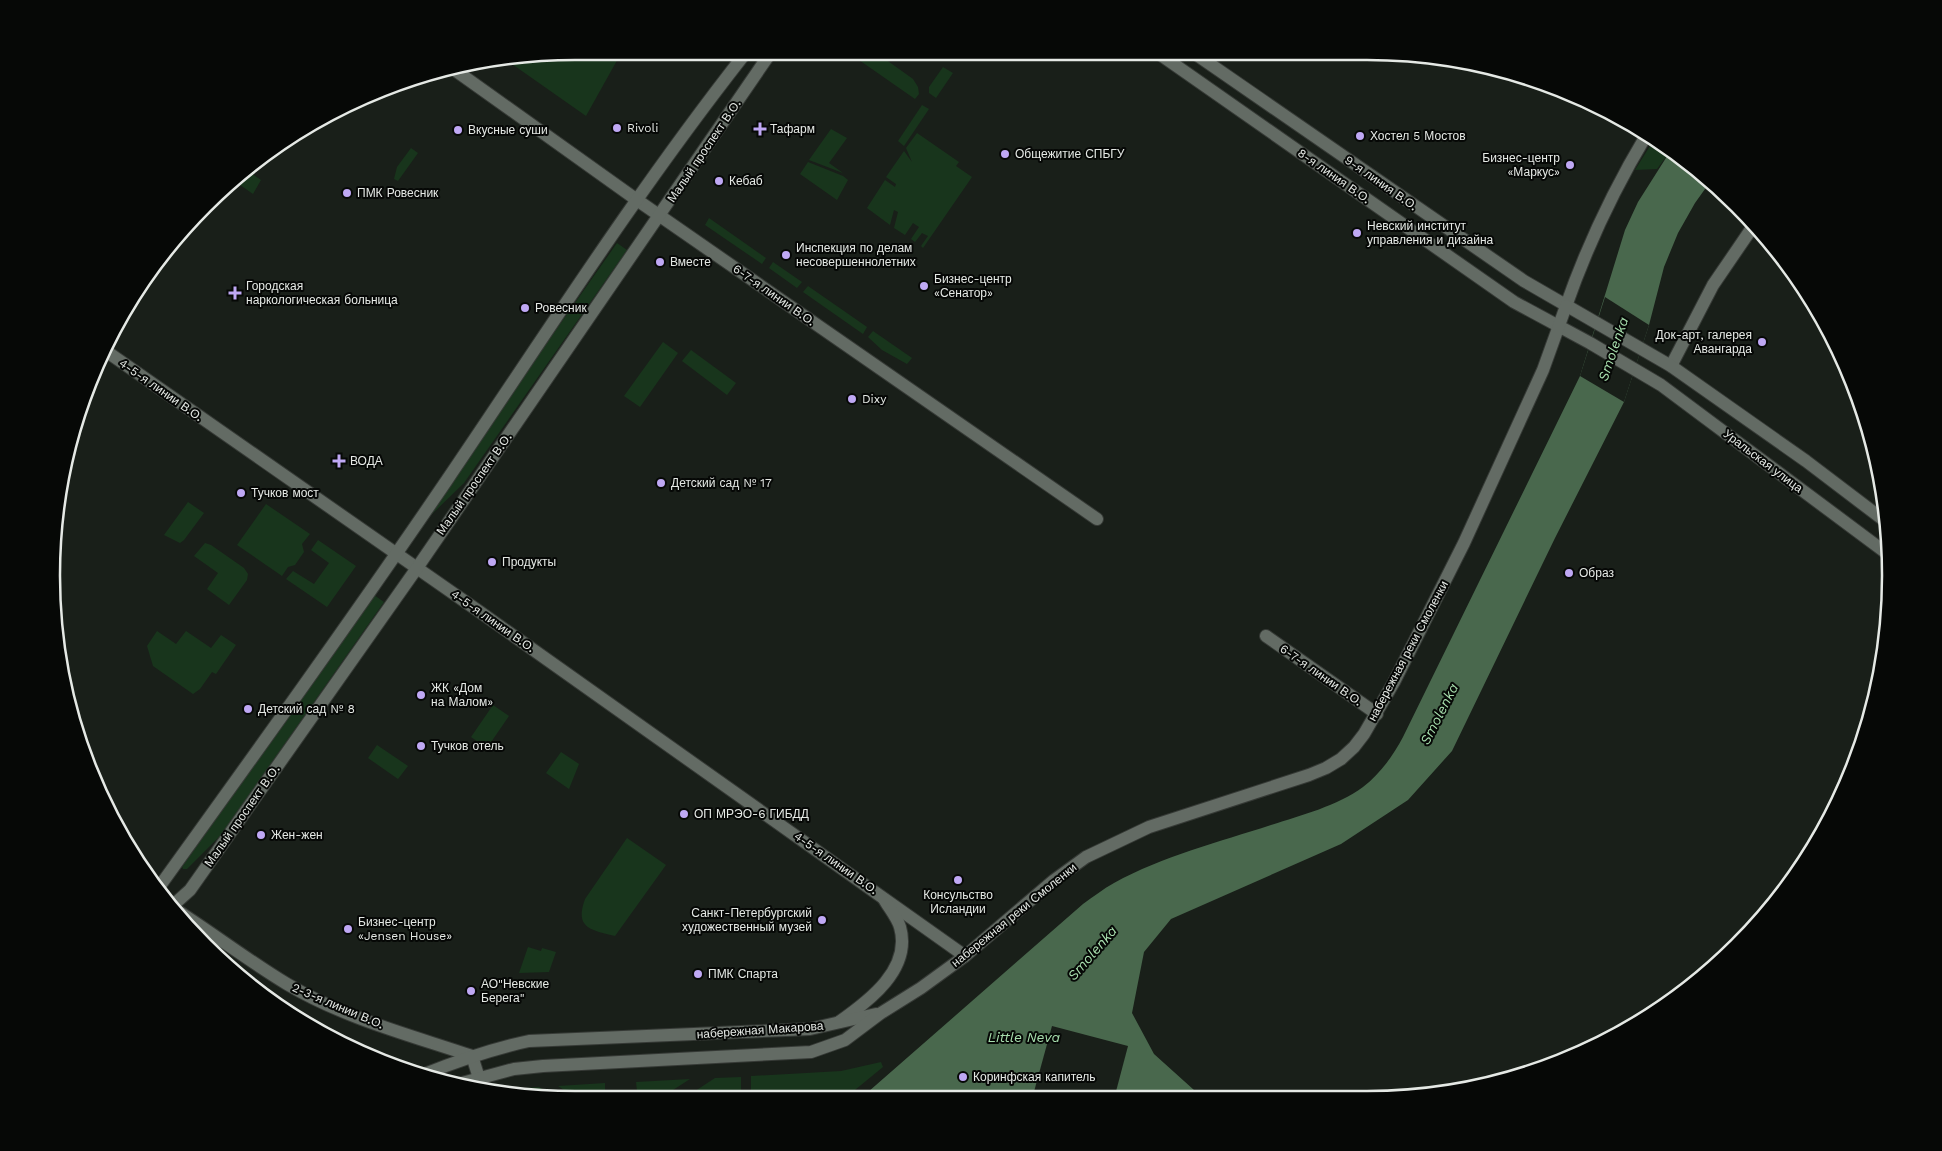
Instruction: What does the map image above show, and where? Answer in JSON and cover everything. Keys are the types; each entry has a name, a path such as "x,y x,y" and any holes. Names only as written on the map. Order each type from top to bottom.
{"main road":[{"name":"Малый проспект В.О.","path":"162,883 395,554 637,200 708,101 740,60"},
{"name":"Малый проспект В.О.","path":"177,902 190,890 417,568 766,60"},
{"name":"8-я линия В.О.","path":"1168,60 1514,302 1590,342"},
{"name":"9-я линия В.О.","path":"1204,60 1524,281 1641,349"},
{"name":"6-7-я линии В.О.","path":"460,74 659,216 1097,519"},
{"name":"набережная реки Смоленки","path":"881,1013 921,988 965,956 1053,881 1086,857 1149,827 1326,768 1354,748 1394,682 1464,543 1543,370 1594,234 1629,164 1643,141"},
{"path":"1671,366 1713,285 1749,231"},
{"name":"Уральская улица","path":"1590,342 1682,400 1881,549"},
{"name":"Уральская улица","path":"1641,349 1671,366 1806,461 1879,516"},
{"name":"4-5-я линии В.О.","path":"110,354 882,895 965,956"},
{"name":"6-7-я линии В.О.","path":"1266,636 1376,714"},
{"name":"4-5-я линии В.О.","path":"836,1024 862,1006 882,988 896,965 902,945 900,926 882,895"},
{"name":"2-3-я линии В.О.","path":"196,924 288,985 362,1019 472,1056"},
{"name":"набережная Макарова","path":"434,1071 500,1047 529,1041 810,1029 881,1013"},
{"name":"набережная Макарова","path":"472,1080 514,1069 544,1066 811,1052 846,1040 881,1013"},
{"path":"472,1056 479,1078"}],"shaded area":[{"path":"617,60 586,116 512,64 542,61"},
{"path":"859,60 886,60 913,79 918,87 919,94 915,99"},
{"path":"943,67 953,73 936,98 929,93 929,87"},
{"path":"922,105 929,109 904,146 898,141"},
{"path":"831,129 847,138 829,163 843,173 809,160"},
{"path":"917,133 959,162 956,166 972,177 923,248 921,246 928,236 922,233 915,242 911,239 919,227 913,223 905,235 894,228 898,212 894,210 890,225 867,208 885,180 895,187 896,184 886,177 904,151 912,162 906,148"},
{"path":"1650,145 1666,157 1657,169 1635,170"},
{"path":"411,148 418,153 398,181 394,179 397,167"},
{"path":"808,162 843,176 848,180 837,200 800,174"},
{"path":"253,174 261,180 253,194 240,185"},
{"path":"709,218 766,258 762,264 705,225"},
{"path":"617,243 627,250 464,483 428,518 425,516"},
{"path":"773,262 802,282 797,288 769,268"},
{"path":"808,286 867,327 863,334 803,292"},
{"path":"873,331 912,358 907,364 882,350 868,337"},
{"path":"663,342 678,353 640,407 624,396"},
{"path":"691,350 736,383 727,395 682,361"},
{"path":"188,502 204,513 180,543 164,535"},
{"path":"266,504 310,534 302,544 304,552 295,565 288,567 282,576 237,545"},
{"path":"318,540 356,566 327,607 286,579 293,571 314,584 329,563 311,550"},
{"path":"205,543 211,545 244,568 248,574 247,580 229,605 207,589 218,573 194,556"},
{"path":"374,595 384,602 221,835 187,869 183,869 182,867"},
{"path":"157,631 176,644 186,631 211,648 221,635 236,645 216,674 212,672 200,689 193,694 153,666 147,646"},
{"path":"493,705 509,716 487,748 471,737"},
{"path":"377,745 408,766 398,779 368,758"},
{"path":"561,752 579,764 569,789 546,773"},
{"path":"627,838 666,865 615,936 592,930 587,926 582,917 582,909 585,899"},
{"path":"528,947 541,951 542,948 556,952 549,972 519,973"},
{"path":"881,1062 883,1067 854,1091 751,1090 751,1076 841,1071"},
{"path":"741,1077 741,1090 695,1091 715,1078"},
{"path":"690,1079 671,1091 637,1091 636,1082"},
{"path":"605,1083 605,1091 565,1091 558,1086"},
{"path":"539,1087 544,1090 542,1090 522,1088"}],"water":[{"path":"1667,157 1706,188 1678,233 1664,267 1649,325 1624,402 1555,538 1452,751 1408,800 1341,844 1171,919 1144,952 1132,1013 1154,1054 1195,1091 869,1091 1083,904 1106,888 1133,873 1171,857 1331,805 1363,787 1380,770 1403,737 1580,376 1625,230 1638,202"}],"pier":[{"path":"1605,297 1649,325 1624,402 1580,376"},
{"path":"1052,1026 1128,1046 1116,1091 1034,1091"}],"place":[{"name":"Rivoli","path":"617,128"},
{"name":"Тафарм","path":"760,129"},
{"name":"Вкусные суши","path":"458,130"},
{"name":"Хостел 5 Мостов","path":"1360,136"},
{"name":"Общежитие СПБГУ","path":"1005,154"},
{"name":"Бизнес-центр «Маркус»","path":"1570,165"},
{"name":"Кебаб","path":"719,181"},
{"name":"ПМК Ровесник","path":"347,193"},
{"name":"Невский институт управления и дизайна","path":"1357,233"},
{"name":"Инспекция по делам несовершеннолетних","path":"786,255"},
{"name":"Вместе","path":"660,262"},
{"name":"Бизнес-центр «Сенатор»","path":"924,286"},
{"name":"Городская наркологическая больница","path":"235,293"},
{"name":"Ровесник","path":"525,308"},
{"name":"Док-арт, галерея Авангарда","path":"1762,342"},
{"name":"Dixy","path":"852,399"},
{"name":"ВОДА","path":"339,461"},
{"name":"Детский сад № 17","path":"661,483"},
{"name":"Тучков мост","path":"241,493"},
{"name":"Продукты","path":"492,562"},
{"name":"Образ","path":"1569,573"},
{"name":"ЖК «Дом на Малом»","path":"421,695"},
{"name":"Детский сад № 8","path":"248,709"},
{"name":"Тучков отель","path":"421,746"},
{"name":"ОП МРЭО-6 ГИБДД","path":"684,814"},
{"name":"Жен-жен","path":"261,835"},
{"name":"Консульство Исландии","path":"958,880"},
{"name":"Санкт-Петербургский художественный музей","path":"822,920"},
{"name":"Бизнес-центр «Jensen House»","path":"348,929"},
{"name":"ПМК Спарта","path":"698,974"},
{"name":"АО\"Невские Берега\"","path":"471,991"},
{"name":"Коринфская капитель","path":"963,1077"}],"water label":[{"name":"Smolenka","path":"1613,349"},
{"name":"Smolenka","path":"1439,714"},
{"name":"Smolenka","path":"1092,953"},
{"name":"Little Neva","path":"1024,1037"}]}
